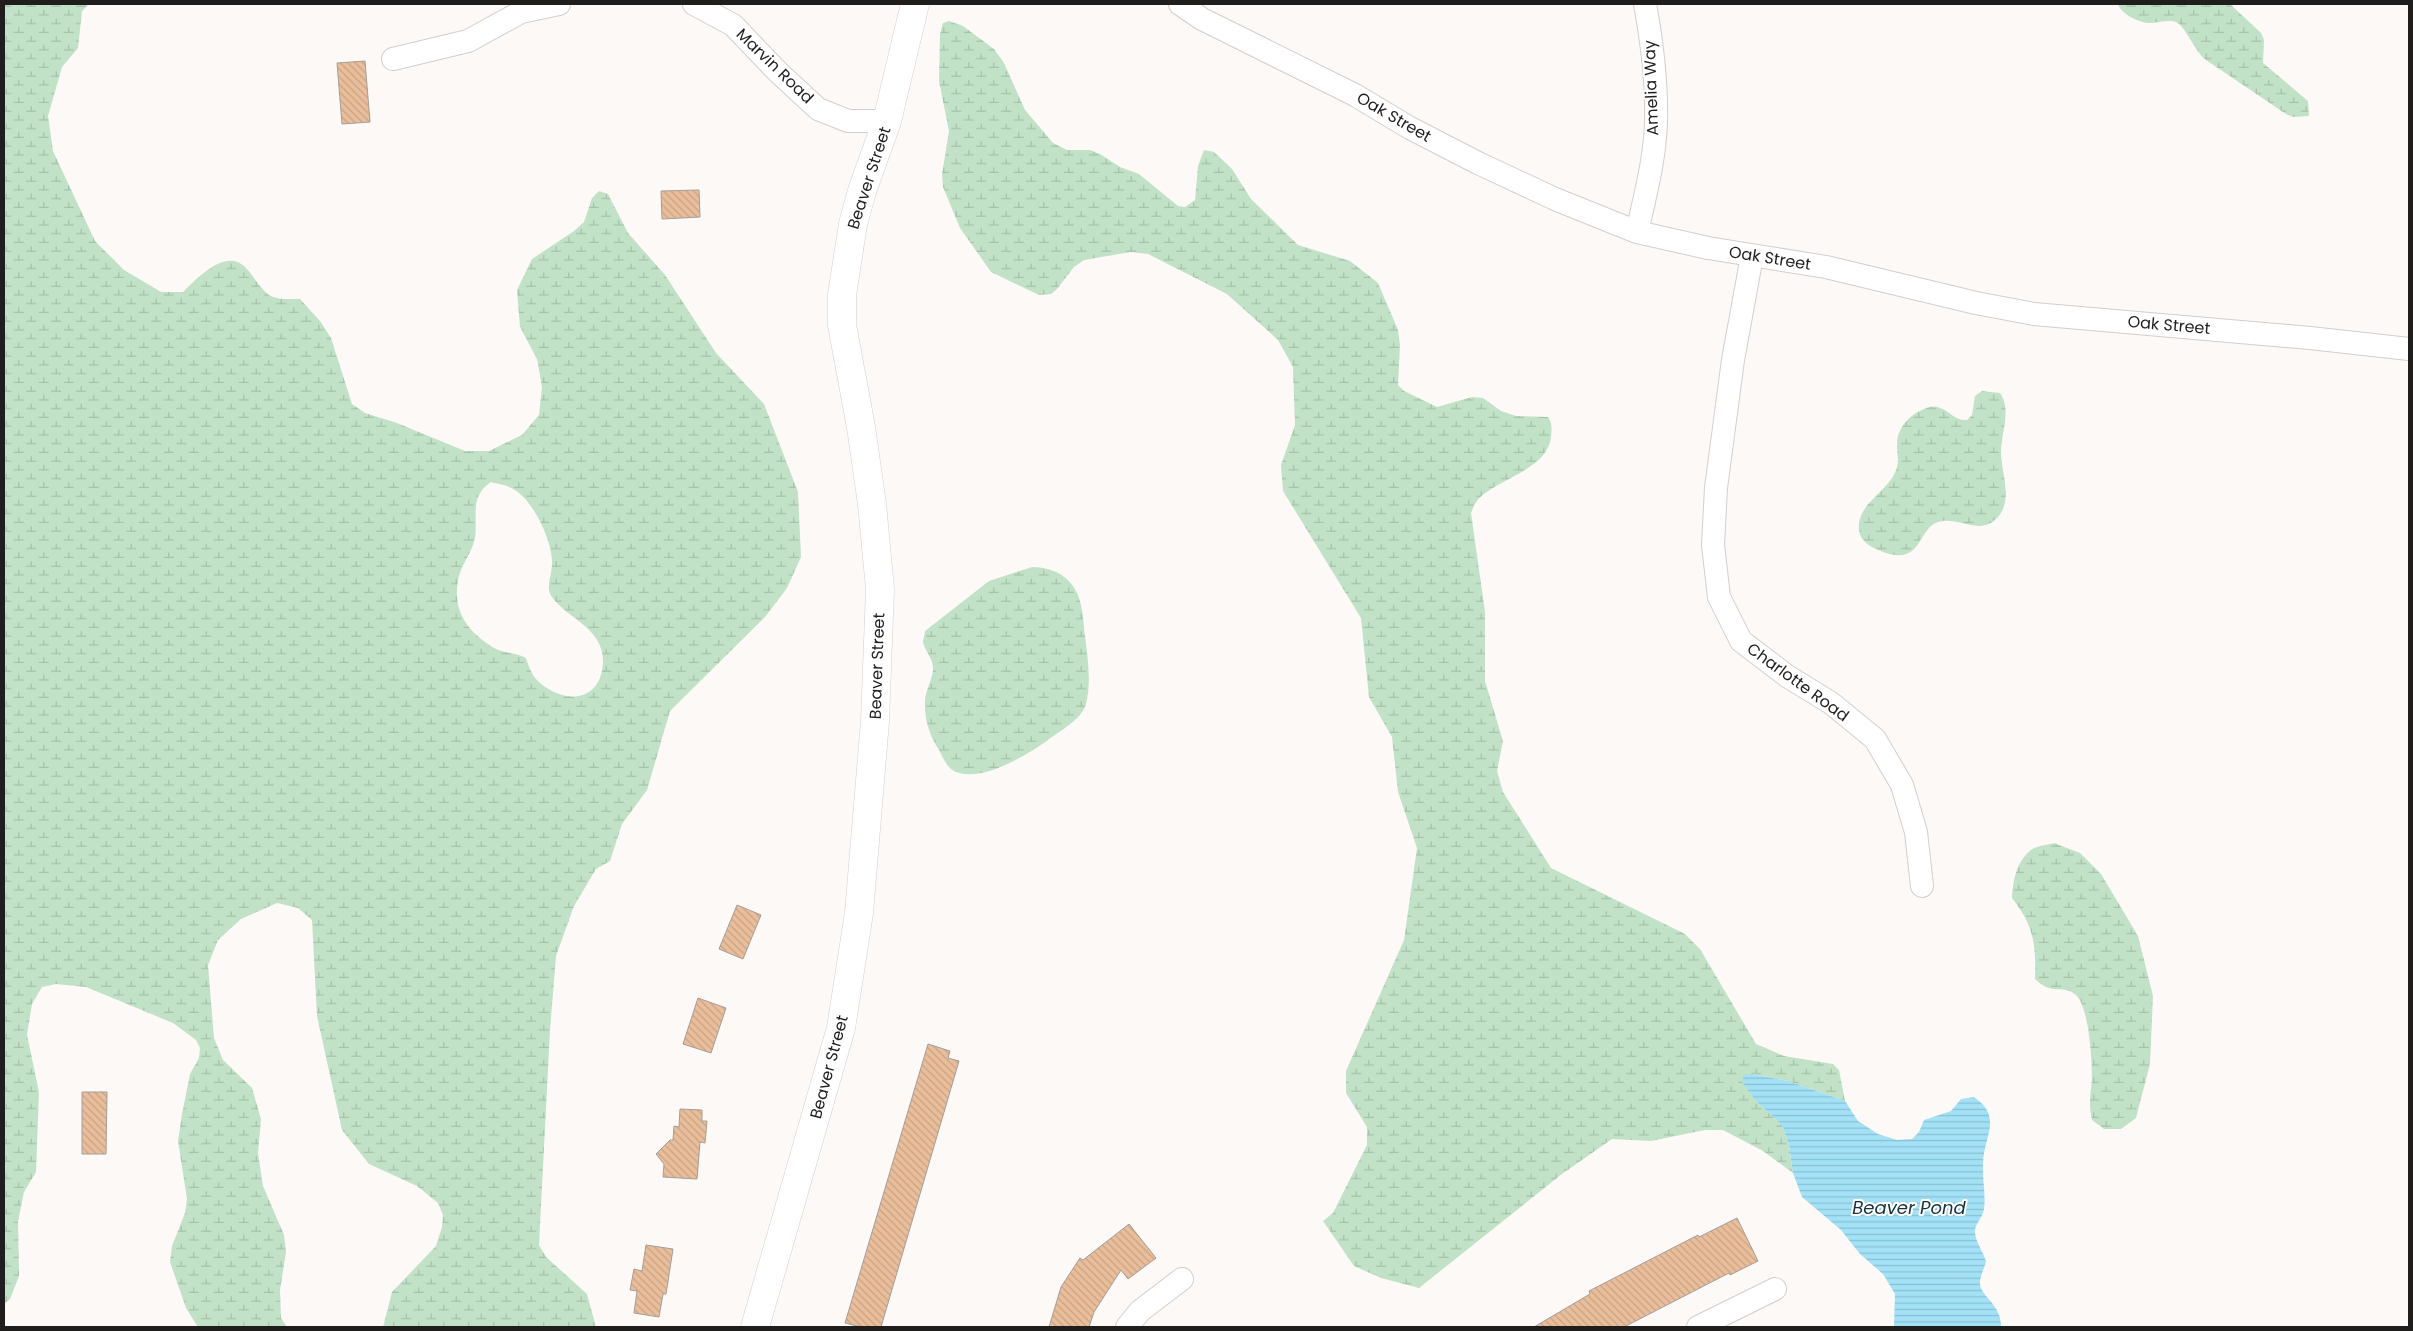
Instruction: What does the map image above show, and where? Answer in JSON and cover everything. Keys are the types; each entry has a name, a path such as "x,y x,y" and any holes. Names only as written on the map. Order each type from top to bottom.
{"street":[{"path":"393,59 468,41 521,12 559,4"},
{"name":"Marvin Road","path":"694,4 733,25 778,72 818,109 848,121 887,121"},
{"name":"Beaver Street","path":"755,1327 841,1028 859,913 875,712 880,589 864,446 842,325 842,295 853,224 862,190 887,121 915,4"},
{"name":"Oak Street","path":"1180,4 1202,19 1355,95 1410,128 1478,164 1555,199 1637,232 1752,256 1826,267 1976,303 2034,314 2310,338 2409,350"},
{"name":"Amelia Way","path":"1637,232 1650,169 1656,123 1653,57 1645,4"},
{"name":"Charlotte Road","path":"1752,256 1730,378 1716,488 1714,545 1719,597 1741,641 1787,676 1831,704 1875,739 1902,785 1916,832 1922,886"},
{"path":"1127,1327 1140,1311 1182,1279"},
{"path":"1698,1327 1775,1289"}],"green space":[{"path":"4,4 89,4 82,11 78,48 62,67 48,116 53,151 95,241 124,270 161,292 183,292 211,268 220,263 236,261 247,269 269,295 272,297 300,299 320,321 331,338 352,404 365,413 397,423 465,451 489,451 522,435 539,415 542,387 537,359 520,327 517,290 532,259 574,231 584,222 592,198 599,191 608,194 628,233 665,275 716,353 764,404 798,492 801,557 787,588 765,617 670,711 647,790 622,824 610,861 596,869 574,906 556,956 550,1030 539,1245 546,1257 587,1294 596,1327 383,1327 392,1292 436,1246 442,1227 443,1215 438,1203 417,1186 369,1164 342,1130 317,1016 312,920 298,908 277,903 241,919 218,940 208,965 214,1038 223,1060 252,1088 261,1119 258,1153 263,1186 284,1235 286,1252 280,1290 281,1318 287,1327 198,1327 186,1308 170,1262 172,1246 185,1213 187,1199 178,1141 190,1074 199,1058 200,1048 196,1040 173,1023 86,987 56,984 42,987 32,1004 27,1035 39,1092 36,1172 24,1192 18,1221 19,1276 10,1299 4,1304","holes":["491,482 508,486 528,502 540,522 549,544 552,564 550,593 559,605 584,625 597,640 603,661 601,675 595,686 588,693 578,696 567,696 545,687 535,678 526,658 496,649 478,637 461,613 458,603 458,581 475,538 477,500 484,488"]},
{"path":"2118,4 2230,4 2261,33 2264,40 2263,63 2308,101 2309,116 2293,117 2286,114 2206,60 2183,28 2176,22 2149,23 2140,21 2122,11"},
{"path":"949,21 963,26 994,49 1004,63 1025,110 1053,143 1067,150 1090,150 1100,154 1120,167 1139,174 1178,206 1185,207 1195,200 1198,166 1204,150 1214,152 1232,169 1251,199 1298,245 1350,261 1378,283 1398,330 1400,345 1398,385 1404,391 1437,407 1472,397 1483,398 1501,411 1516,416 1548,417 1551,426 1551,436 1543,456 1525,470 1482,496 1476,502 1471,513 1485,612 1485,681 1503,741 1497,771 1503,792 1551,868 1685,934 1700,949 1756,1044 1784,1056 1833,1064 1839,1070 1845,1101 1788,1081 1753,1074 1756,1101 1782,1125 1789,1145 1793,1173 1763,1151 1723,1130 1705,1130 1651,1141 1612,1139 1562,1174 1419,1288 1381,1278 1354,1266 1323,1221 1333,1213 1367,1145 1367,1127 1346,1093 1346,1071 1404,940 1417,848 1398,792 1392,737 1369,697 1361,618 1283,491 1281,465 1295,425 1293,367 1278,340 1227,294 1148,254 1131,252 1084,260 1074,267 1051,294 1039,295 991,272 960,228 943,187 942,174 949,131 939,81 940,34 943,23"},
{"path":"1982,391 2000,393 2006,414 2001,452 2006,495 2002,511 1997,518 1991,523 1978,526 1950,521 1934,524 1927,530 1911,552 1902,555 1890,554 1867,544 1859,530 1860,521 1868,505 1894,475 1898,464 1898,439 1904,424 1917,413 1926,408 1933,407 1944,410 1956,418 1967,420 1972,415 1975,396"},
{"path":"1032,567 1043,568 1061,575 1074,587 1078,596 1083,617 1088,661 1089,683 1086,704 1080,715 1070,724 1015,761 987,772 961,774 947,765 932,738 928,726 925,700 933,666 923,642 925,631 989,581"},
{"path":"2054,843 2080,853 2101,874 2138,936 2153,996 2150,1064 2136,1118 2121,1129 2104,1129 2092,1120 2090,1103 2091,1059 2089,1034 2084,1010 2076,995 2067,990 2046,987 2035,979 2035,956 2032,936 2025,918 2012,898 2016,872 2022,860 2031,850"}],"water":[{"name":"Beaver Pond","path":"1753,1074 1788,1081 1845,1101 1858,1121 1878,1134 1897,1140 1912,1139 1919,1132 1924,1120 1951,1111 1961,1099 1974,1097 1983,1104 1988,1112 1990,1127 1983,1163 1984,1209 1975,1233 1986,1262 1980,1279 1980,1286 1998,1312 2001,1327 1894,1327 1895,1294 1883,1274 1860,1254 1841,1230 1802,1197 1793,1173 1789,1145 1782,1125 1756,1101 1742,1082 1744,1075"}],"building":[{"path":"365,61 370,122 342,124 337,63"},
{"path":"699,190 700,217 662,219 661,191"},
{"path":"737,905 761,915 743,959 719,949"},
{"path":"698,998 726,1008 711,1053 683,1044"},
{"path":"928,1044 950,1051 948,1058 959,1061 881,1327 861,1327 845,1323"},
{"path":"82,1092 107,1092 106,1154 82,1154"},
{"path":"680,1109 702,1110 702,1121 707,1121 705,1143 700,1142 697,1179 663,1177 664,1164 656,1154 670,1140 673,1140 674,1126 679,1127"},
{"path":"1737,1218 1758,1261 1730,1275 1729,1273 1624,1327 1534,1327 1590,1294 1589,1291 1698,1235 1699,1237"},
{"path":"1129,1224 1156,1258 1128,1279 1121,1270 1094,1312 1089,1327 1049,1327 1061,1287 1080,1258 1083,1260"},
{"path":"646,1245 673,1249 666,1294 663,1294 659,1317 634,1313 637,1291 630,1290 634,1269 642,1271"}]}
